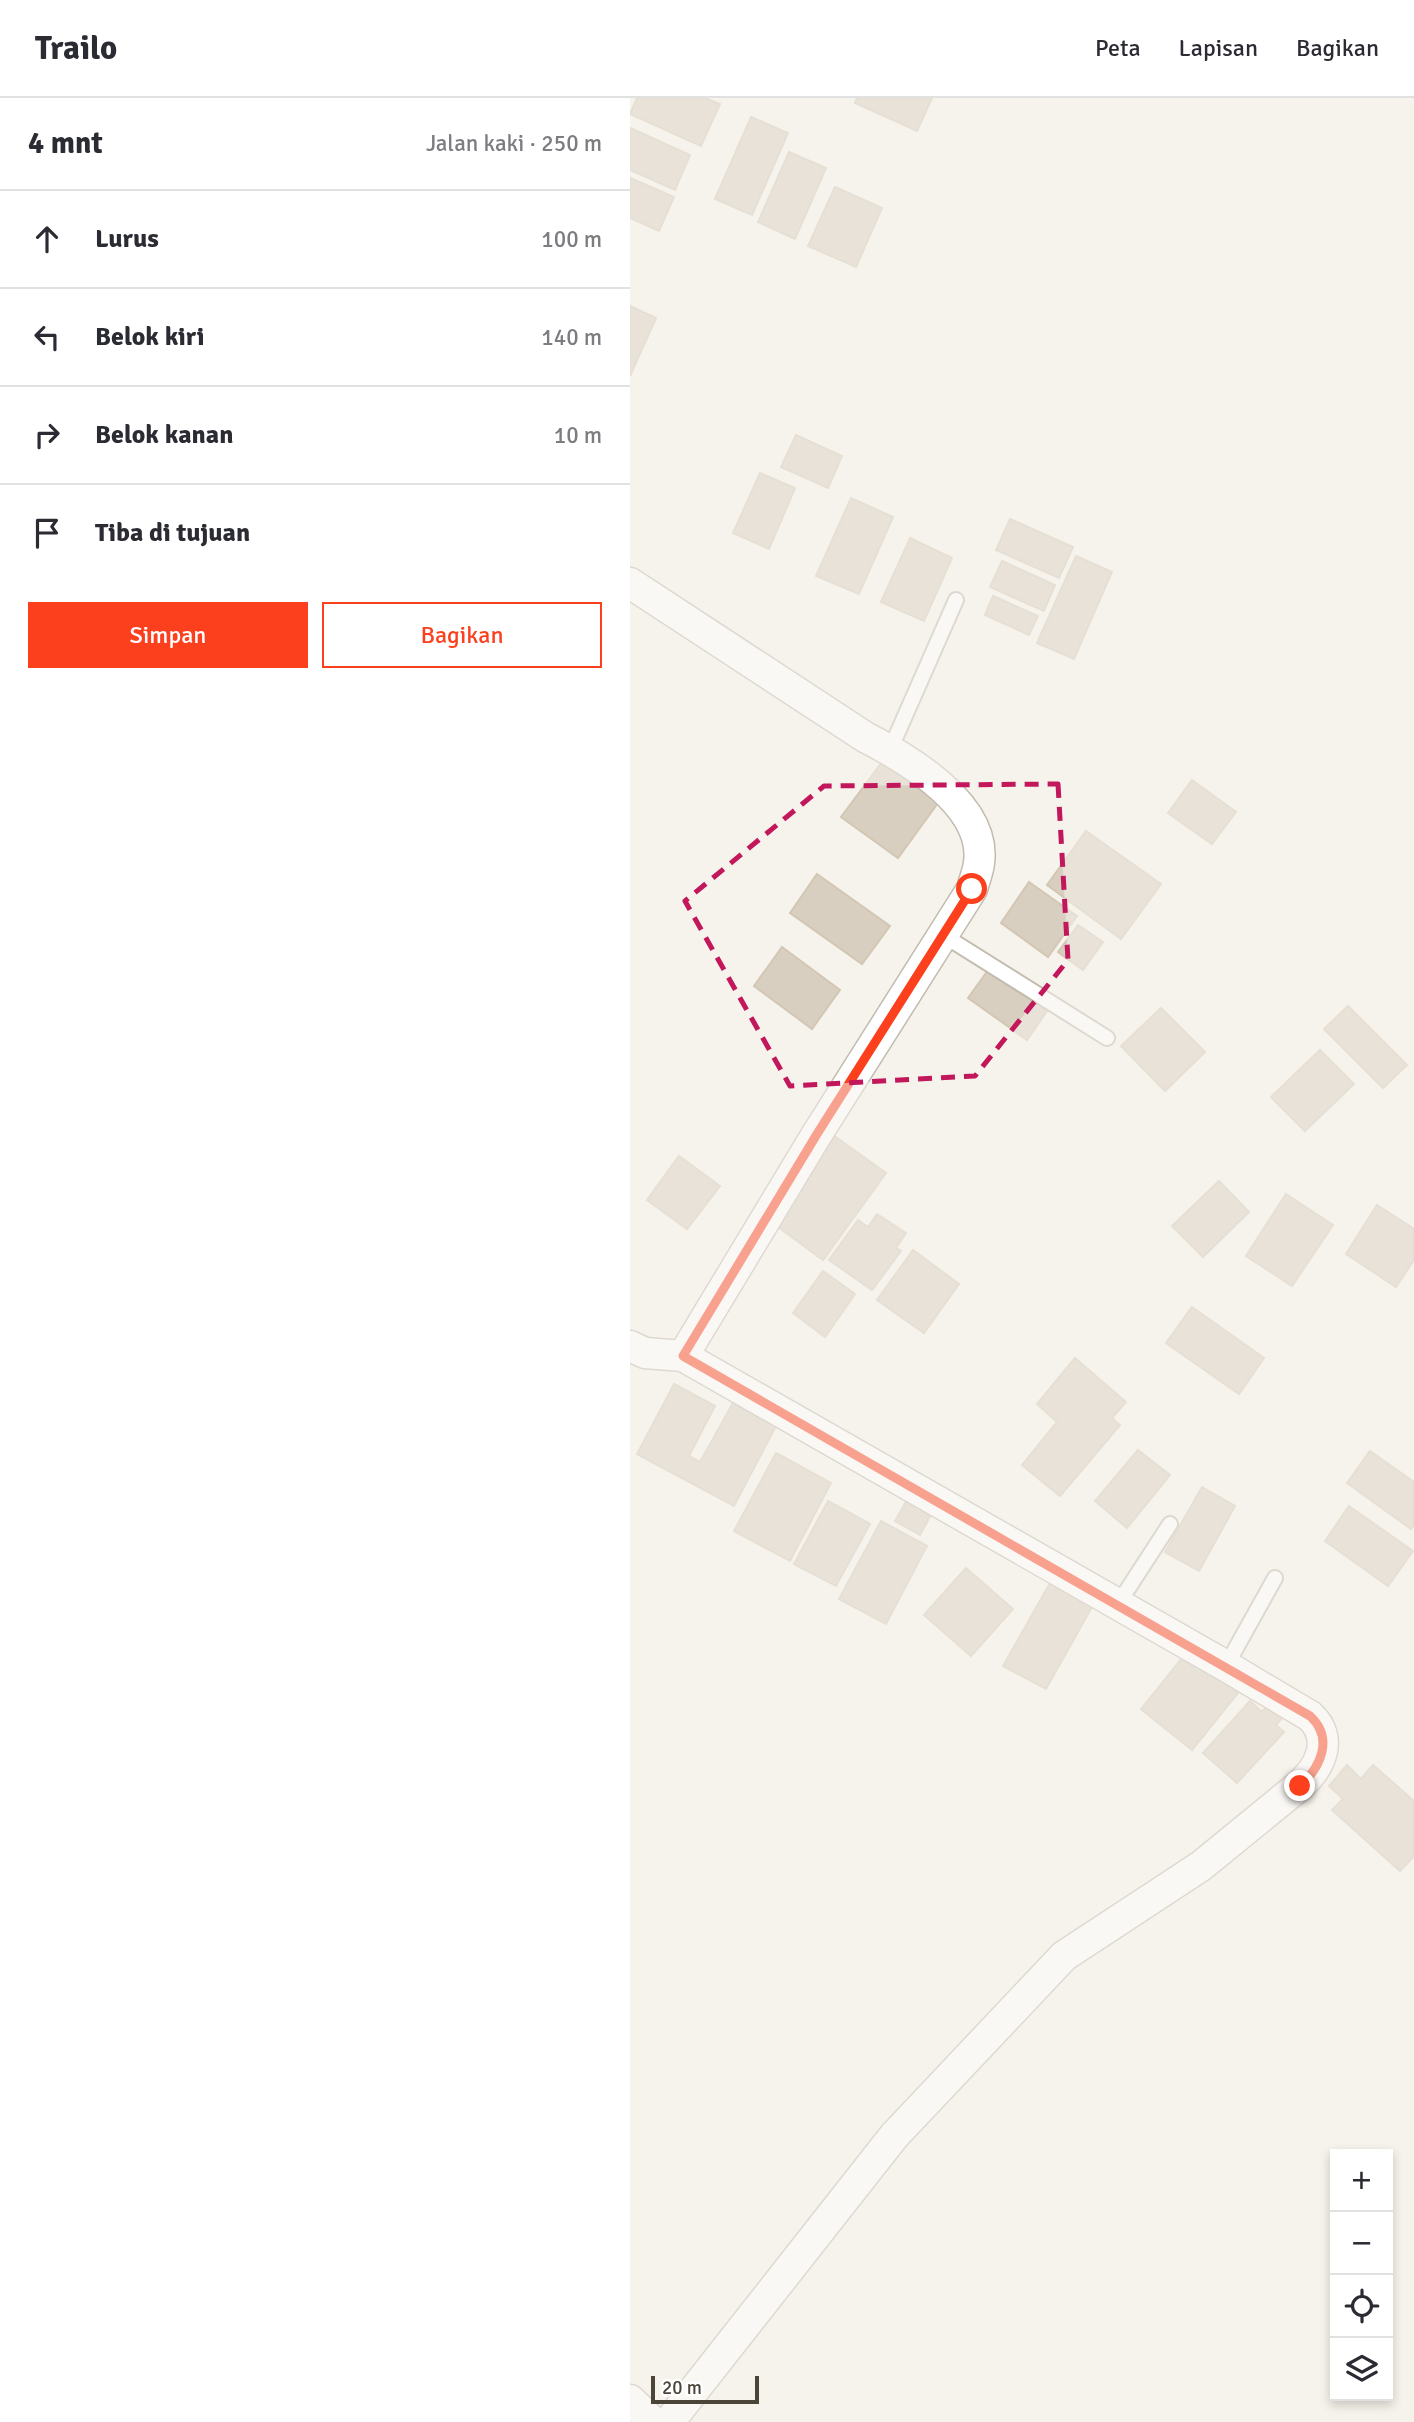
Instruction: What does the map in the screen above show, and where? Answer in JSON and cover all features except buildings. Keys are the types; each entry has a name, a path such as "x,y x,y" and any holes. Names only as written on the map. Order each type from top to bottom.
{"street":[{"path":"630,583 928,776 964,811 977,837 979,862 972,889 817,1134 683,1356"},
{"path":"630,1346 645,1353 683,1356 1226,1666 1310,1716 1319,1724 1324,1737 1320,1757 1311,1776 1201,1866 1064,1956 894,2136 669,2422"},
{"path":"630,2400 653,2422"}],"lane":[{"path":"890,750 956,600"},
{"path":"943,935 1107,1038"},
{"path":"1118,1604 1170,1524"},
{"path":"1226,1666 1275,1578"}],"highlighted area":[{"path":"1058,784 1068,960 975,1076 790,1086 685,901 824,786"}],"route":[{"path":"972,889 817,1134 683,1356 1310,1716 1319,1724 1324,1737 1320,1757 1311,1776 1300,1786"}]}
